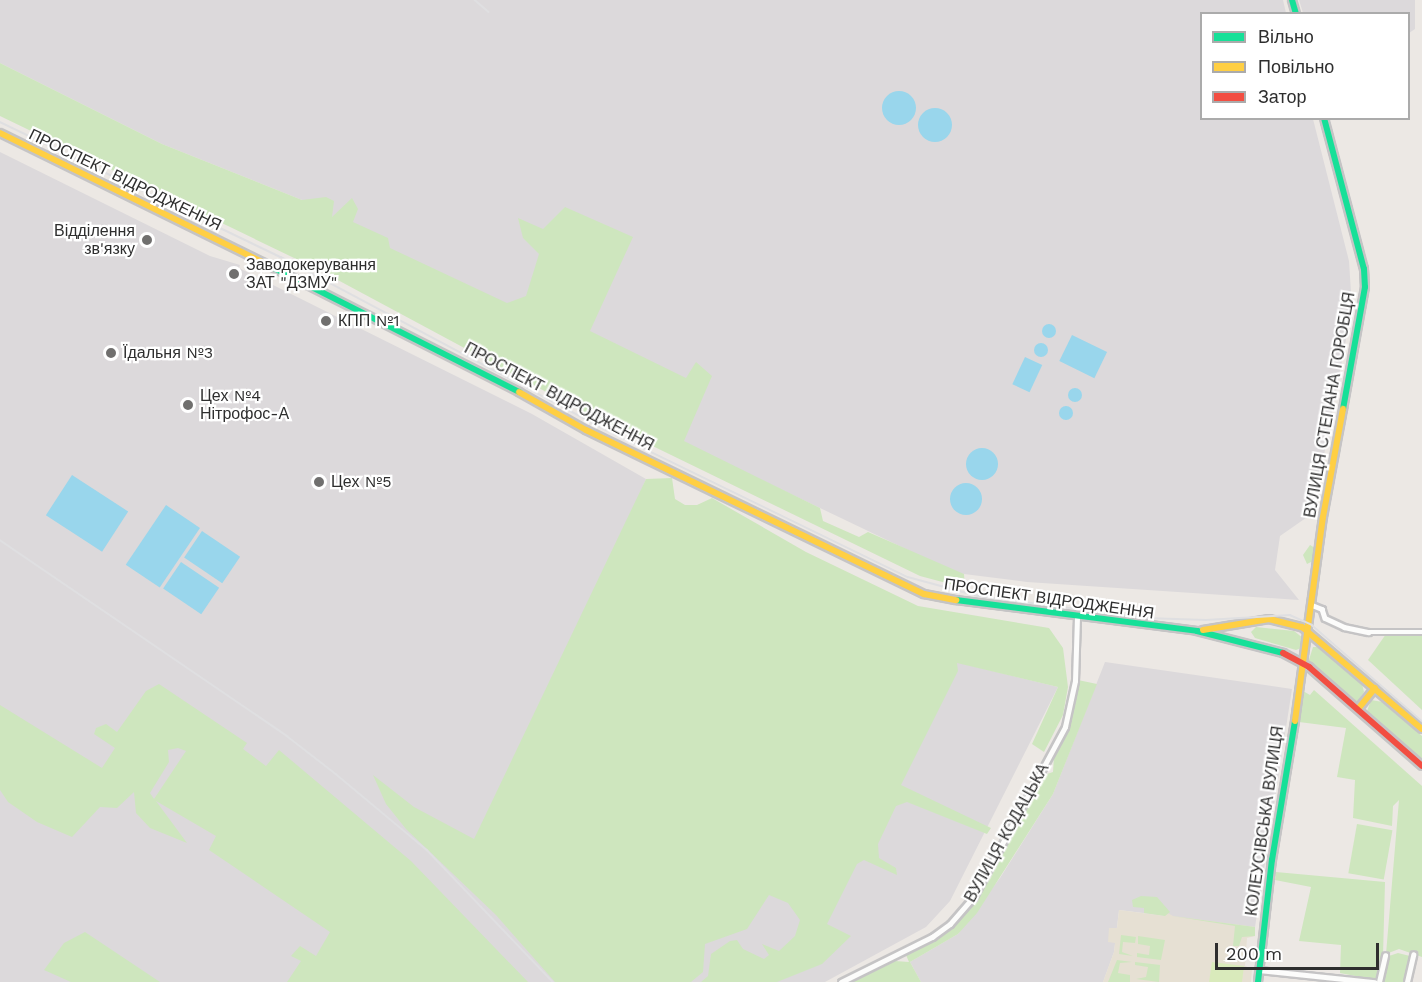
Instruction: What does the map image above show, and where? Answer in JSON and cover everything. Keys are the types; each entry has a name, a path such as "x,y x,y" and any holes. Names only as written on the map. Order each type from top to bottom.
{"street":[{"name":"ВУЛИЦЯ СТЕПАНА ГОРОБЦЯ","path":"1304,664 1308,616 1365,287 1364,269 1325,120"},
{"name":"ПРОСПЕКТ ВІДРОДЖЕННЯ","path":"0,134 473,365 586,430 903,586 943,600 1197,631 1251,642 1304,664 1422,766"},
{"path":"1310,605 1322,609 1325,618"},
{"path":"1308,616 1325,618 1368,632 1422,632"},
{"name":"ВУЛИЦЯ КОДАЦЬКА","path":"841,982 932,937 950,924 973,897 1065,727 1075,689 1077,618"},
{"name":"ПРОСПЕКТ ВІДРОДЖЕННЯ","path":"1197,631 1269,620 1308,631 1422,729"},
{"name":"КОЛЕУСІВСЬКА ВУЛИЦЯ","path":"1258,982 1284,774 1304,664"},
{"path":"1358,709 1375,688"},
{"path":"1407,982 1413,955"},
{"path":"1259,970 1376,982 1385,956"}],"shaded area":[{"path":"0,0 1283,0 1286,12 1200,12 1200,120 1313,120 1349,261 1352,308 1313,513 1280,536 1275,570 1299,600 1027,582 956,573 684,443 302,200 162,144 0,63"},
{"path":"1299,0 1415,0 1415,29 1410,32 1410,12 1303,12"},
{"path":"0,152 210,256 240,265 239,268 532,414 646,479 635,505 956,662 1058,687 950,901 926,927 825,982 0,982"},
{"path":"1105,662 1292,689 1255,927 1119,910 1114,952 1103,982 921,982 910,962 958,934 1000,878 1053,794"},
{"path":"1119,910 1165,916 1166,912 1173,916 1255,927 1255,936 1247,938 1245,966 1252,969 1251,982 1103,982 1115,943 1108,942 1109,928 1117,928"}],"green space":[{"path":"0,63 162,144 302,200 326,197 334,201 332,217 352,198 358,209 353,222 388,238 390,248 507,303 526,296 539,254 523,238 518,218 543,229 565,207 633,237 590,331 686,378 696,362 712,376 684,441 820,508 823,521 859,537 868,532 964,574 965,588 920,576 593,417 321,271 0,116"},
{"path":"672,478 675,499 685,505 697,505 712,498 806,552 918,606 1049,628 1063,648 1068,687 1063,715 1044,752 1032,744 1058,687 957,663 958,671 901,785 991,828 987,834 907,802 896,806 878,844 879,858 896,868 897,875 864,860 857,864 827,924 851,936 822,964 777,982 701,982 708,976 711,954 730,941 737,940 743,949 764,959 769,955 762,944 779,951 795,936 800,920 788,903 769,895 747,929 705,944 703,972 691,982 555,982 496,915 406,829 386,804 373,775 414,807 474,839 646,479"},
{"path":"1310,545 1315,548 1313,561 1307,564 1303,555"},
{"path":"1256,627 1294,631 1303,638 1301,648 1296,650 1255,638 1251,632"},
{"path":"1386,634 1422,635 1422,710 1368,660"},
{"path":"1313,647 1321,647 1362,684 1364,692 1358,701 1352,701 1308,663"},
{"path":"1078,680 1097,684 1053,794 977,913 958,934 910,962 921,982 852,982 895,961 909,962 906,955 954,925 979,897 1032,792 1044,775 1053,772 1054,757 1071,722"},
{"path":"159,684 247,743 243,749 266,766 279,750 411,861 528,982 287,982 301,961 291,956 300,946 316,956 330,932 209,850 216,836 156,801 187,843 150,828 136,813 134,792 117,808 100,807 72,837 37,822 8,802 0,790 0,705 102,768 115,748 94,734 96,728 106,724 117,732 146,691","holes":["178,748 186,751 154,799 150,793 169,762 168,750"]},
{"path":"1314,690 1422,786 1422,957 1399,949 1386,954 1399,800 1393,806 1392,826 1353,818 1355,780 1337,777 1346,728 1299,722 1303,691 1310,695"},
{"path":"1371,700 1383,702 1422,736 1422,763 1366,714"},
{"path":"1357,824 1392,830 1384,879 1348,873"},
{"path":"1276,872 1385,882 1383,956 1376,980 1340,973 1341,945 1299,941 1311,887 1275,880"},
{"path":"1141,896 1157,897 1170,912 1165,916 1144,913 1144,908 1133,907 1132,900"},
{"path":"1172,916 1255,927 1255,936 1242,937 1239,946 1233,946 1235,926"},
{"path":"85,932 160,982 71,982 44,970 64,943"},
{"path":"1121,935 1136,937 1135,943 1123,942 1122,952 1133,956 1119,954"},
{"path":"1138,936 1165,940 1161,960 1137,957 1137,953 1149,955 1150,946 1138,944"},
{"path":"1398,953 1410,956 1404,982 1381,982 1386,957"},
{"path":"1117,960 1132,962 1120,963 1118,973 1130,975 1130,982 1108,982"},
{"path":"1135,962 1160,965 1159,982 1136,979 1146,977 1148,967 1135,965"},
{"path":"1212,962 1244,966 1242,982 1209,982"}],"water":[{"path":"899,91 911,96 916,108 911,120 899,125 887,120 882,108 887,96"},
{"path":"935,108 947,113 952,125 947,137 935,142 923,137 918,125 923,113"},
{"path":"1046,324 1052,324 1056,331 1052,338 1046,338 1042,334 1042,328"},
{"path":"1072,335 1107,352 1094,378 1059,361"},
{"path":"1038,343 1044,343 1048,350 1044,357 1038,357 1034,353 1034,347"},
{"path":"1025,357 1042,365 1030,392 1012,384"},
{"path":"1072,388 1078,388 1082,395 1078,402 1072,402 1068,398 1068,392"},
{"path":"1063,406 1069,406 1073,413 1069,420 1063,420 1059,416 1059,410"},
{"path":"982,448 993,453 998,464 993,475 982,480 971,475 966,464 971,453"},
{"path":"72,475 128,511 102,552 46,515"},
{"path":"966,483 977,488 982,499 977,510 966,515 955,510 950,499 955,488"},
{"path":"166,505 200,528 160,588 126,565"},
{"path":"202,531 240,557 222,583 184,558"},
{"path":"181,562 219,588 201,614 163,589"}],"tram line":[{"path":"0,122 281,257 604,429 908,577 978,596 1145,618 1206,620 1290,615 1312,625 1422,721"}],"railway":[{"path":"475,0 489,12"},
{"path":"0,540 287,736 336,774 427,850 553,982"}],"traffic: fast":[{"path":"1292,0 1295,12"},
{"path":"1325,120 1364,269 1365,287 1343,409"},
{"path":"264,263 519,392"},
{"path":"956,600 1197,631 1283,653"},
{"path":"1258,982 1272,860 1295,721"}],"traffic: slow":[{"path":"0,133 264,263"},
{"path":"519,392 586,430 924,594 956,600"},
{"path":"1295,721 1323,517 1343,409"},
{"path":"1203,630 1269,619 1302,627 1422,729"},
{"path":"1358,709 1375,688"}],"traffic: jam":[{"path":"1283,653 1309,667 1422,766"}],"place":[{"name":"Відділення зв'язку","path":"147,240"},
{"name":"Заводокерування ЗАТ \"ДЗМУ\"","path":"234,274"},
{"name":"КПП №1","path":"326,321"},
{"name":"Їдальня №3","path":"111,353"},
{"name":"Цех №4 Нітрофос-А","path":"188,405"},
{"name":"Цех №5","path":"319,482"}]}
